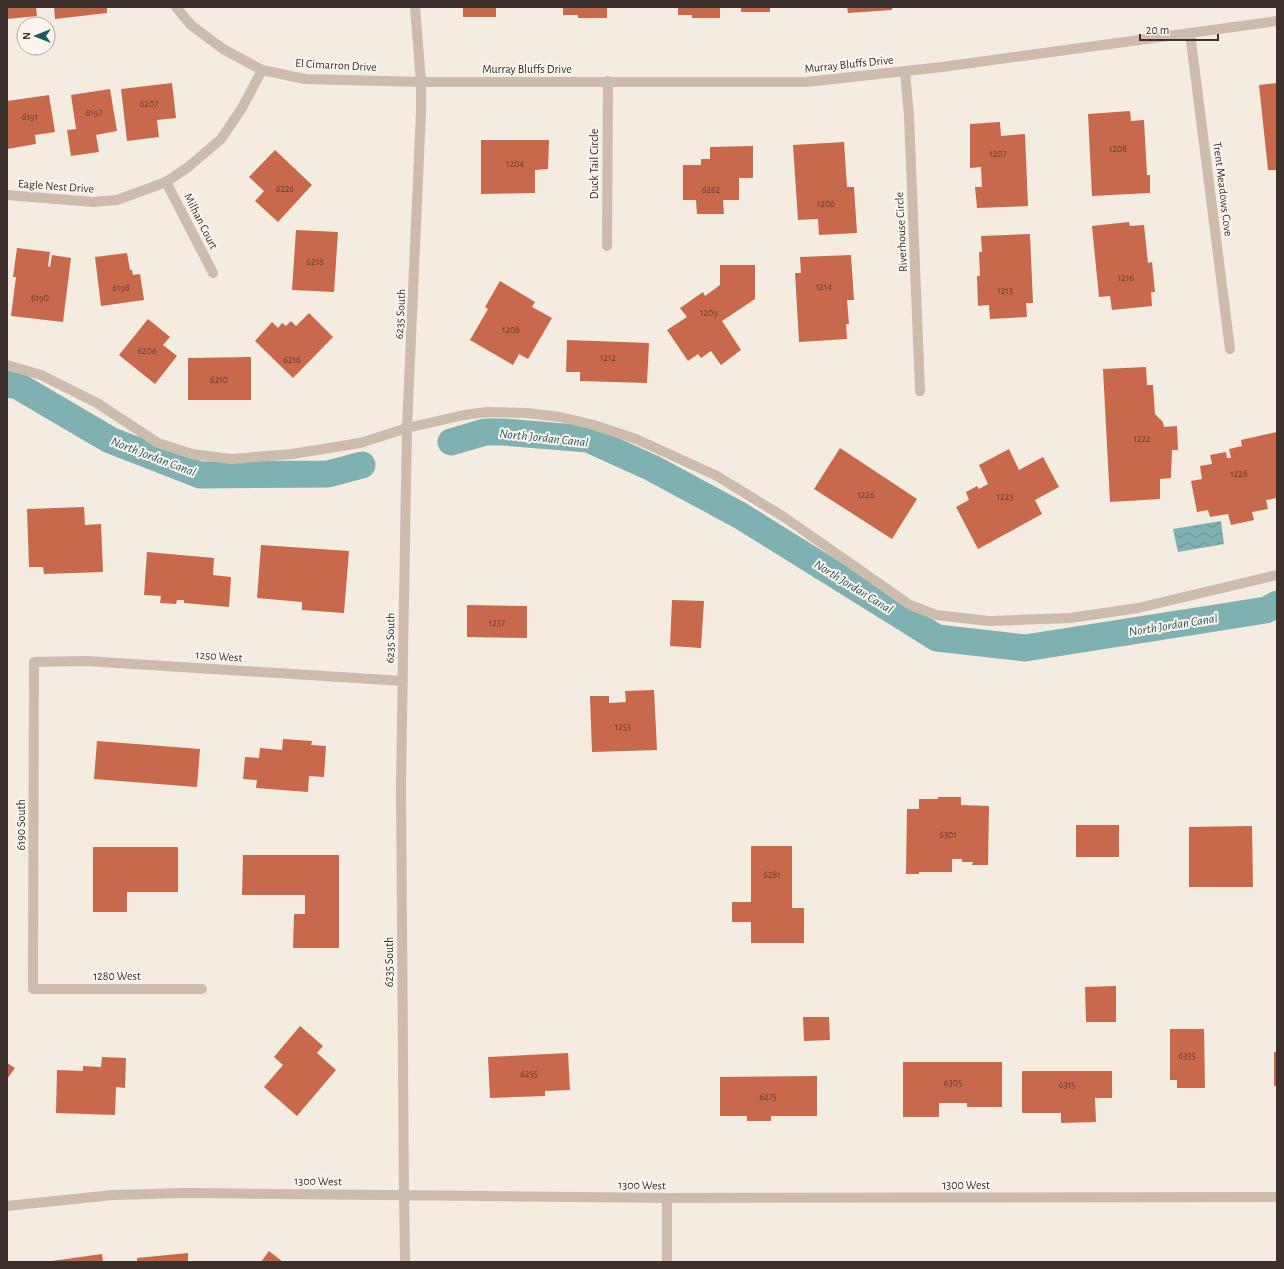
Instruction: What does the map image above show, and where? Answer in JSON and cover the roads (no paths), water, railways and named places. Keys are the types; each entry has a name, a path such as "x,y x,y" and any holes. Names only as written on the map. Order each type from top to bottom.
{"street":[{"name":"El Cimarron Drive","path":"176,7 191,25 223,49 262,70 305,79 421,82"},
{"name":"6235 South","path":"405,1262 401,786 407,428 416,256 421,82 415,7"},
{"name":"Murray Bluffs Drive","path":"421,82 806,82 905,72 1277,21"},
{"name":"Trent Meadows Cove","path":"1190,33 1230,349"},
{"name":"Eagle Nest Drive","path":"7,195 93,202 116,200 166,182 187,168 222,139 242,108 262,70"},
{"name":"Riverhouse Circle","path":"905,72 909,116 920,391"},
{"name":"Duck Tail Circle","path":"607,246 608,81"},
{"name":"Milhan Court","path":"166,182 213,273"},
{"path":"7,365 41,375 97,403 158,443 192,454 231,459 292,454 360,443 407,428 464,415 487,412 527,413 560,417 594,425 636,439 717,476 784,517 910,605 936,615 989,621 1070,618 1138,608 1277,574"},
{"name":"1250 West","path":"34,662 86,661 403,681"},
{"name":"6190 South","path":"33,989 34,662"},
{"name":"1280 West","path":"33,989 202,989"},
{"name":"1300 West","path":"7,1206 113,1195 179,1193 667,1198 1277,1197"},
{"path":"667,1198 667,1262"}],"water":[{"path":"1221,521 1224,544 1178,552 1173,529"}],"waterway":[{"name":"North Jordan Canal","path":"7,384 18,386 110,440 200,475 328,474 362,465"},
{"name":"North Jordan Canal","path":"451,442 485,432 503,432 588,439 652,468 741,516 937,638 1025,648 1266,610 1277,604"}]}
